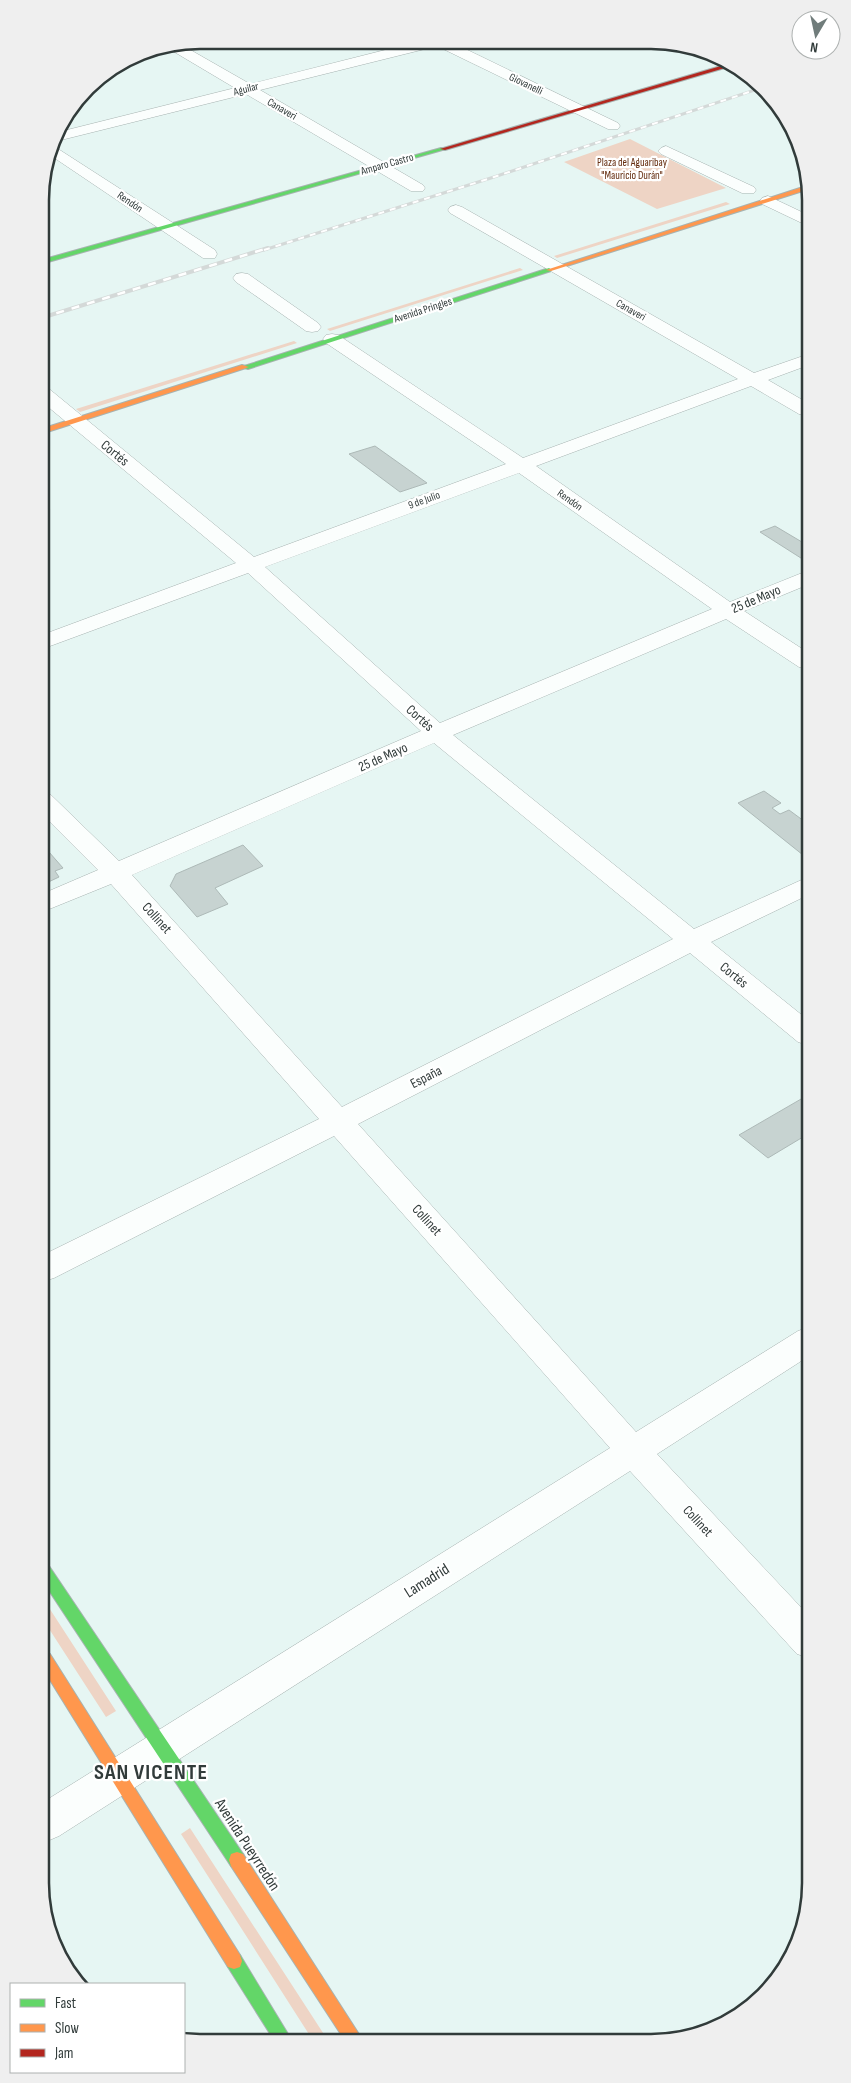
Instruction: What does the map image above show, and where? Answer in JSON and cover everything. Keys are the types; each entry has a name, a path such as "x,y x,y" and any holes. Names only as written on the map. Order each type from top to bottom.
{"street":[{"name":"Aguilar","path":"63,136 411,49"},
{"name":"Giovanelli","path":"454,49 613,126"},
{"name":"Canaveri","path":"181,50 417,188"},
{"name":"Amparo Castro","path":"49,260 580,110 723,67"},
{"path":"666,151 752,189"},
{"name":"Rendón","path":"56,153 209,254"},
{"path":"729,196 752,189"},
{"name":"Avenida Pringles","path":"49,425 64,412 317,330 555,259 768,201 802,190"},
{"path":"768,201 802,218"},
{"name":"Canaveri","path":"456,210 536,256 555,259 802,408"},
{"path":"517,262 536,256"},
{"name":"Rendón","path":"242,278 521,465 729,611 802,659"},
{"name":"9 de Julio","path":"49,639 802,361"},
{"name":"Cortés","path":"49,399 250,564 437,733 802,1030"},
{"name":"25 de Mayo","path":"49,901 116,874 437,733 802,579"},
{"name":"Collinet","path":"49,807 116,874 632,1450 802,1633"},
{"name":"España","path":"49,1266 691,941 802,888"},
{"name":"Lamadrid","path":"49,1820 632,1450 802,1344"},
{"name":"Avenida Pueyrredón","path":"49,1577 164,1748 351,2034"},
{"path":"49,1665 279,2034"}],"green space":[{"name":"Plaza del Aguaribay \"Mauricio Durán\"","path":"630,139 726,188 657,209 564,162"},
{"path":"726,202 730,204 557,258 554,256"},
{"path":"520,268 523,270 330,331 327,329"},
{"path":"294,341 297,343 80,412 76,409"},
{"path":"49,1608 116,1711 106,1717 49,1629"},
{"path":"190,1828 324,2034 309,2034 181,1834"}],"building":[{"path":"375,446 427,483 400,492 349,454"},
{"path":"775,526 802,542 802,559 760,532"},
{"path":"764,791 781,803 772,808 780,814 789,810 802,820 802,854 738,803"},
{"path":"243,845 263,866 215,888 228,904 197,917 170,886 176,874"},
{"path":"49,852 63,868 55,871 59,877 49,882"},
{"path":"802,1098 802,1138 768,1158 739,1135"}],"railway":[{"path":"264,250 494,177 755,90"},
{"path":"49,316 268,248"}],"traffic: fast":[{"path":"49,260 443,149"},
{"path":"245,367 549,270"},
{"path":"49,1578 237,1860"},
{"path":"234,1961 280,2034"}],"traffic: slow":[{"path":"549,270 801,189"},
{"path":"49,429 245,367"},
{"path":"49,1665 234,1961"},
{"path":"237,1860 351,2034"}],"traffic: jam":[{"path":"443,149 723,67"}],"district":[{"name":"SAN VICENTE","path":"151,1772"}]}
